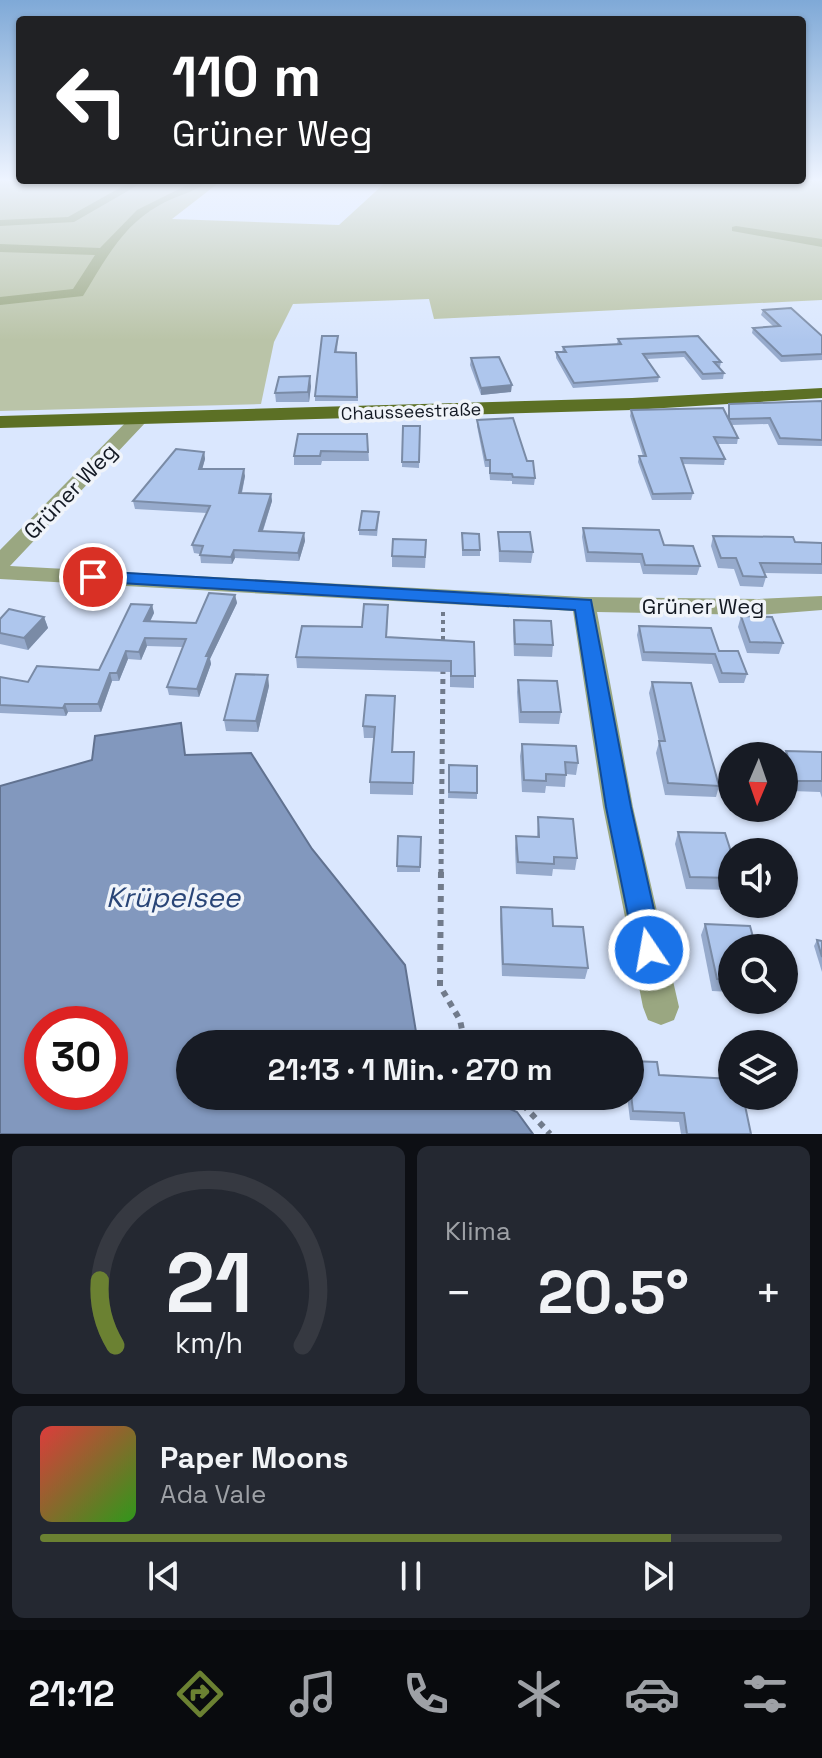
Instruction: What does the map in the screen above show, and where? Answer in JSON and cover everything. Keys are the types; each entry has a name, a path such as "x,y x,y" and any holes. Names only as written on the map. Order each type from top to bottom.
{"main road":[{"name":"Chausseestraße","path":"0,422 616,405 822,393"}],"street":[{"path":"0,301 78,293 102,252 117,234"},
{"path":"766,234 822,243"},
{"path":"0,248 102,252"},
{"name":"Grüner Weg","path":"0,563 140,418"},
{"name":"Grüner Weg","path":"0,572 584,604 759,607 822,603"},
{"path":"584,604 618,807 661,1007"}],"path":[{"path":"443,598 443,645"},
{"path":"443,661 440,986 460,1020 462,1030"},
{"path":"528,1110 550,1134"}],"green space":[{"path":"0,234 822,234 822,300 434,319 429,299 293,304 274,342 261,404 0,411"}],"water":[{"name":"Krüpelsee","path":"181,723 185,755 251,753 312,849 405,965 416,1030 176,1030 176,1110 512,1110 533,1134 0,1134 0,786 92,760 95,736"}],"building":[{"path":"791,308 822,336 822,354 782,356 753,328 780,326 763,310"},
{"path":"322,336 338,336 335,352 356,353 357,397 315,396"},
{"path":"698,336 721,362 714,362 724,373 703,374 685,352 643,354 659,377 574,383 556,352 566,352 563,347 621,344 618,339"},
{"path":"499,357 512,385 481,388 471,358"},
{"path":"310,376 308,392 275,393 279,377"},
{"path":"822,401 822,440 780,438 770,418 729,419 729,404"},
{"path":"723,408 738,438 714,437 725,459 681,458 693,493 653,494 639,456 646,456 631,410"},
{"path":"513,418 527,461 533,461 535,478 490,473 490,460 486,460 477,420"},
{"path":"403,426 420,426 419,462 402,462"},
{"path":"298,434 367,434 368,452 321,451 320,456 294,456"},
{"path":"176,449 204,452 199,469 244,469 239,493 271,494 259,531 304,533 298,553 234,550 231,557 200,555 203,546 192,545 210,506 133,501"},
{"path":"362,511 379,512 376,530 359,530"},
{"path":"583,528 659,530 664,545 693,546 700,566 645,565 642,554 588,552"},
{"path":"498,532 530,532 533,552 500,551"},
{"path":"462,533 479,534 480,550 463,550"},
{"path":"713,536 793,537 795,542 822,543 822,564 760,563 766,577 743,576 736,558 721,558"},
{"path":"393,539 426,540 425,557 392,556"},
{"path":"209,593 235,595 206,656 209,656 197,689 167,687 186,639 145,638 139,652 126,651 117,673 110,673 98,704 65,704 63,708 0,705 0,677 28,682 37,666 99,670 131,604 152,605 144,621 196,623"},
{"path":"364,604 388,605 386,637 474,642 475,676 451,676 451,661 296,657 302,626 362,627"},
{"path":"9,609 44,617 24,638 0,633 0,619"},
{"path":"741,616 772,617 783,643 750,642"},
{"path":"514,620 551,621 553,645 515,644"},
{"path":"639,626 711,628 719,651 738,651 747,674 722,673 715,654 644,652"},
{"path":"236,674 268,675 256,721 224,720"},
{"path":"518,680 557,681 561,712 521,712"},
{"path":"652,682 691,683 718,786 668,783 659,741 665,741"},
{"path":"366,695 395,696 392,752 414,752 413,783 370,782 375,727 363,726"},
{"path":"522,744 576,746 578,763 565,762 566,775 546,774 546,781 524,780"},
{"path":"798,751 822,752 822,781 798,781"},
{"path":"449,765 477,766 477,793 449,792"},
{"path":"538,817 573,819 577,858 554,857 554,864 518,862 516,836 539,837"},
{"path":"678,832 725,833 727,838 718,838 718,878 690,877"},
{"path":"398,836 421,837 420,867 397,866"},
{"path":"501,907 552,909 553,926 583,927 588,968 503,964"},
{"path":"705,924 750,926 752,934 718,934 717,979"},
{"path":"644,1062 657,1062 659,1075 718,1078 718,1110 746,1110 751,1134 687,1134 684,1113 633,1111 644,1110"}],"route":[{"path":"93,577 584,604 618,807 649,950"}]}
